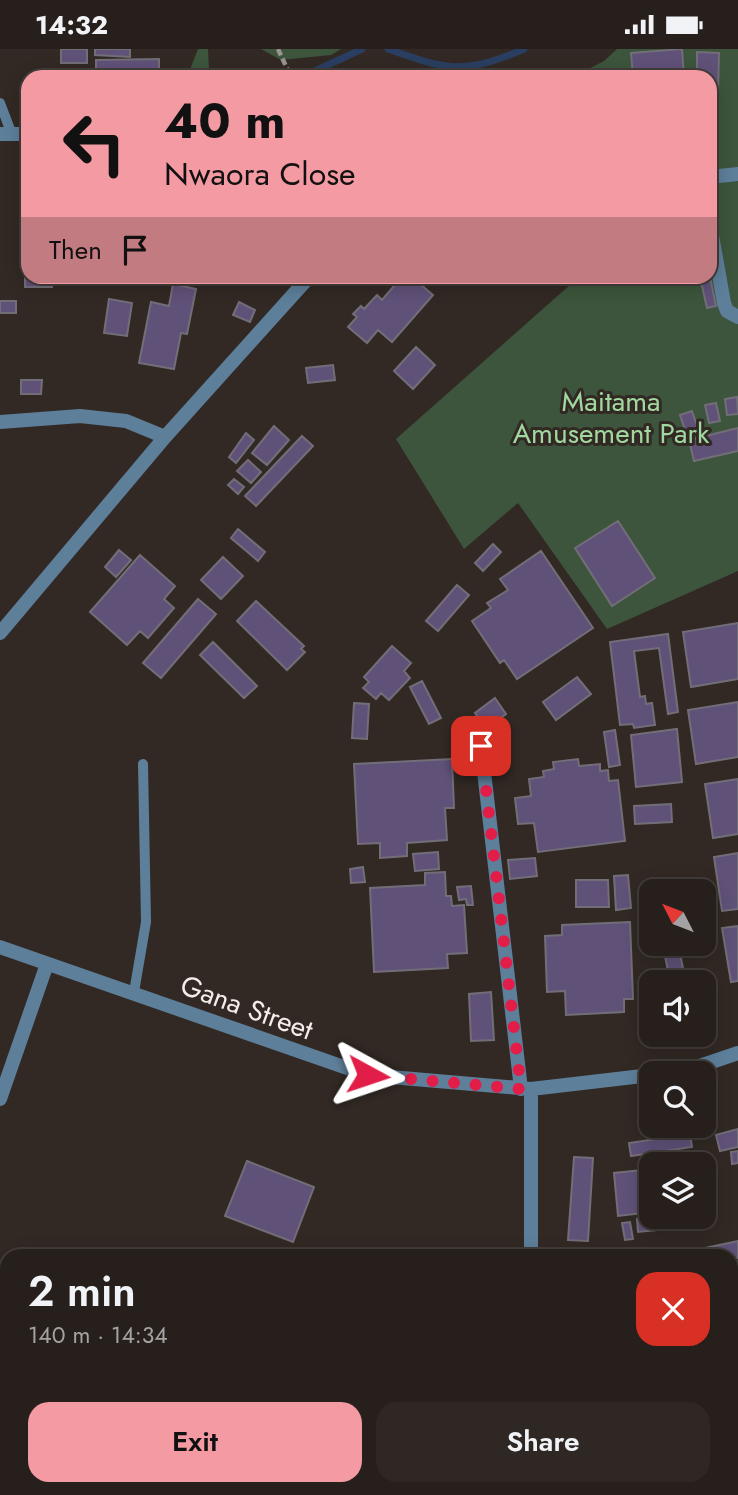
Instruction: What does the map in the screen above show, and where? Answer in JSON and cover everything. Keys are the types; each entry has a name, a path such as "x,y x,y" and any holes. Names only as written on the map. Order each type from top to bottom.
{"street":[{"path":"717,176 738,174"},
{"path":"717,264 727,311 738,317"},
{"path":"0,633 165,437 303,284"},
{"path":"0,422 80,416 126,421 165,437"},
{"path":"481,746 526,1089 531,1249"},
{"name":"Gana Street","path":"0,947 368,1075 526,1089 639,1076"},
{"path":"0,1099 47,964"},
{"path":"714,1061 738,1053"}],"lane":[{"path":"0,103 6,133"},
{"path":"134,992 146,922 143,764"}],"path":[{"path":"278,49 288,70"}],"green space":[{"path":"198,49 208,49 211,70 190,70"},
{"path":"261,49 341,49 331,55 281,60"},
{"name":"Maitama Amusement Park","path":"617,49 738,49 738,571 607,629 518,503 464,549 396,439 571,284 717,284 717,70 587,70 604,61"}],"building":[{"path":"61,49 87,49 87,63 61,63"},
{"path":"95,49 130,49 130,57 95,55"},
{"path":"682,49 684,70 632,70 631,53"},
{"path":"697,52 719,53 718,94 717,70 697,70"},
{"path":"159,59 159,70 96,70 96,60"},
{"path":"25,284 52,284 52,287 25,287"},
{"path":"173,284 196,289 187,334 181,333 174,369 139,363 151,302 169,306"},
{"path":"392,284 420,284 433,295 392,342 378,330 367,343 348,327 357,317 353,314 361,306 364,309 377,295 382,300 394,286"},
{"path":"702,284 711,284 716,306 707,308"},
{"path":"109,299 132,303 127,336 104,333"},
{"path":"0,301 16,301 16,313 0,313"},
{"path":"239,302 255,310 250,322 233,315"},
{"path":"416,347 435,365 413,389 394,371"},
{"path":"333,365 335,380 308,383 306,368"},
{"path":"21,380 42,380 41,394 21,394"},
{"path":"737,397 738,414 727,415 725,399"},
{"path":"716,403 720,421 709,423 705,405"},
{"path":"692,411 698,429 686,433 680,415"},
{"path":"274,426 289,440 267,465 252,453"},
{"path":"738,428 738,451 694,461 689,440"},
{"path":"246,433 254,440 236,463 229,457"},
{"path":"302,436 313,446 256,506 245,496"},
{"path":"248,460 261,472 251,483 237,471"},
{"path":"234,479 244,487 238,494 228,485"},
{"path":"618,521 655,578 612,606 575,548"},
{"path":"238,529 265,552 258,561 231,538"},
{"path":"493,544 501,552 483,571 475,563"},
{"path":"119,550 131,560 116,577 105,567"},
{"path":"541,551 593,628 517,679 504,660 500,663 472,621 491,608 487,603 508,590 500,579"},
{"path":"140,555 175,586 164,599 174,608 148,638 140,631 127,645 90,612"},
{"path":"223,557 243,576 221,599 201,580"},
{"path":"457,585 469,595 438,631 426,621"},
{"path":"198,599 216,614 161,678 143,663"},
{"path":"256,601 304,646 301,649 305,652 287,670 237,621"},
{"path":"738,623 738,679 691,687 683,632"},
{"path":"668,634 678,712 668,714 659,648 634,651 640,697 645,696 646,704 652,703 655,725 634,728 633,724 620,725 610,642"},
{"path":"213,642 257,686 244,698 200,655"},
{"path":"392,646 411,663 404,671 410,678 389,700 381,693 376,699 363,688 369,682 364,677"},
{"path":"577,677 591,694 556,720 543,702"},
{"path":"422,681 441,718 429,724 410,687"},
{"path":"495,698 506,714 486,729 475,713"},
{"path":"738,702 738,757 696,764 688,710"},
{"path":"354,703 369,704 367,739 352,738"},
{"path":"677,729 682,782 636,787 631,735"},
{"path":"615,730 620,765 609,767 604,732"},
{"path":"452,759 454,808 445,808 447,840 407,843 407,856 380,858 380,843 358,844 354,764"},
{"path":"578,759 579,766 600,764 600,771 608,770 609,781 618,780 625,841 538,852 534,823 518,824 515,798 531,796 529,779 544,777 543,771 554,769 553,762"},
{"path":"738,779 738,834 713,838 705,784"},
{"path":"671,804 672,822 635,824 634,806"},
{"path":"438,852 439,869 415,871 413,854"},
{"path":"738,853 738,909 722,911 714,857"},
{"path":"535,858 537,876 510,879 508,860"},
{"path":"363,867 365,882 351,883 350,869"},
{"path":"445,872 446,896 451,896 452,906 464,905 467,953 447,954 448,968 374,972 370,888 425,885 425,873"},
{"path":"628,875 631,908 616,910 614,876"},
{"path":"576,880 608,880 609,907 576,907"},
{"path":"471,886 473,905 467,905 466,899 459,900 457,887"},
{"path":"630,922 633,999 624,999 624,1012 566,1015 565,991 547,992 545,936 562,935 562,925"},
{"path":"738,926 738,981 731,982 722,928"},
{"path":"665,956 681,956 683,970 668,970"},
{"path":"491,992 494,1040 471,1041 469,994"},
{"path":"738,1129 738,1147 720,1151 716,1135"},
{"path":"663,1138 691,1138 692,1147 639,1152 639,1155 631,1156 629,1143"},
{"path":"738,1151 738,1163 732,1164 731,1152"},
{"path":"574,1157 593,1158 588,1241 568,1240"},
{"path":"247,1161 314,1187 293,1242 225,1216"},
{"path":"639,1170 639,1213 618,1216 614,1173"},
{"path":"637,1219 639,1229 668,1229 638,1232"},
{"path":"630,1222 633,1239 625,1240 622,1223"},
{"path":"738,1241 738,1249 705,1248"}],"waterway":[{"path":"317,70 362,49"},
{"path":"388,49 426,62 456,67 486,63 524,49"}],"route":[{"path":"368,1075 521,1089 481,746"}]}
